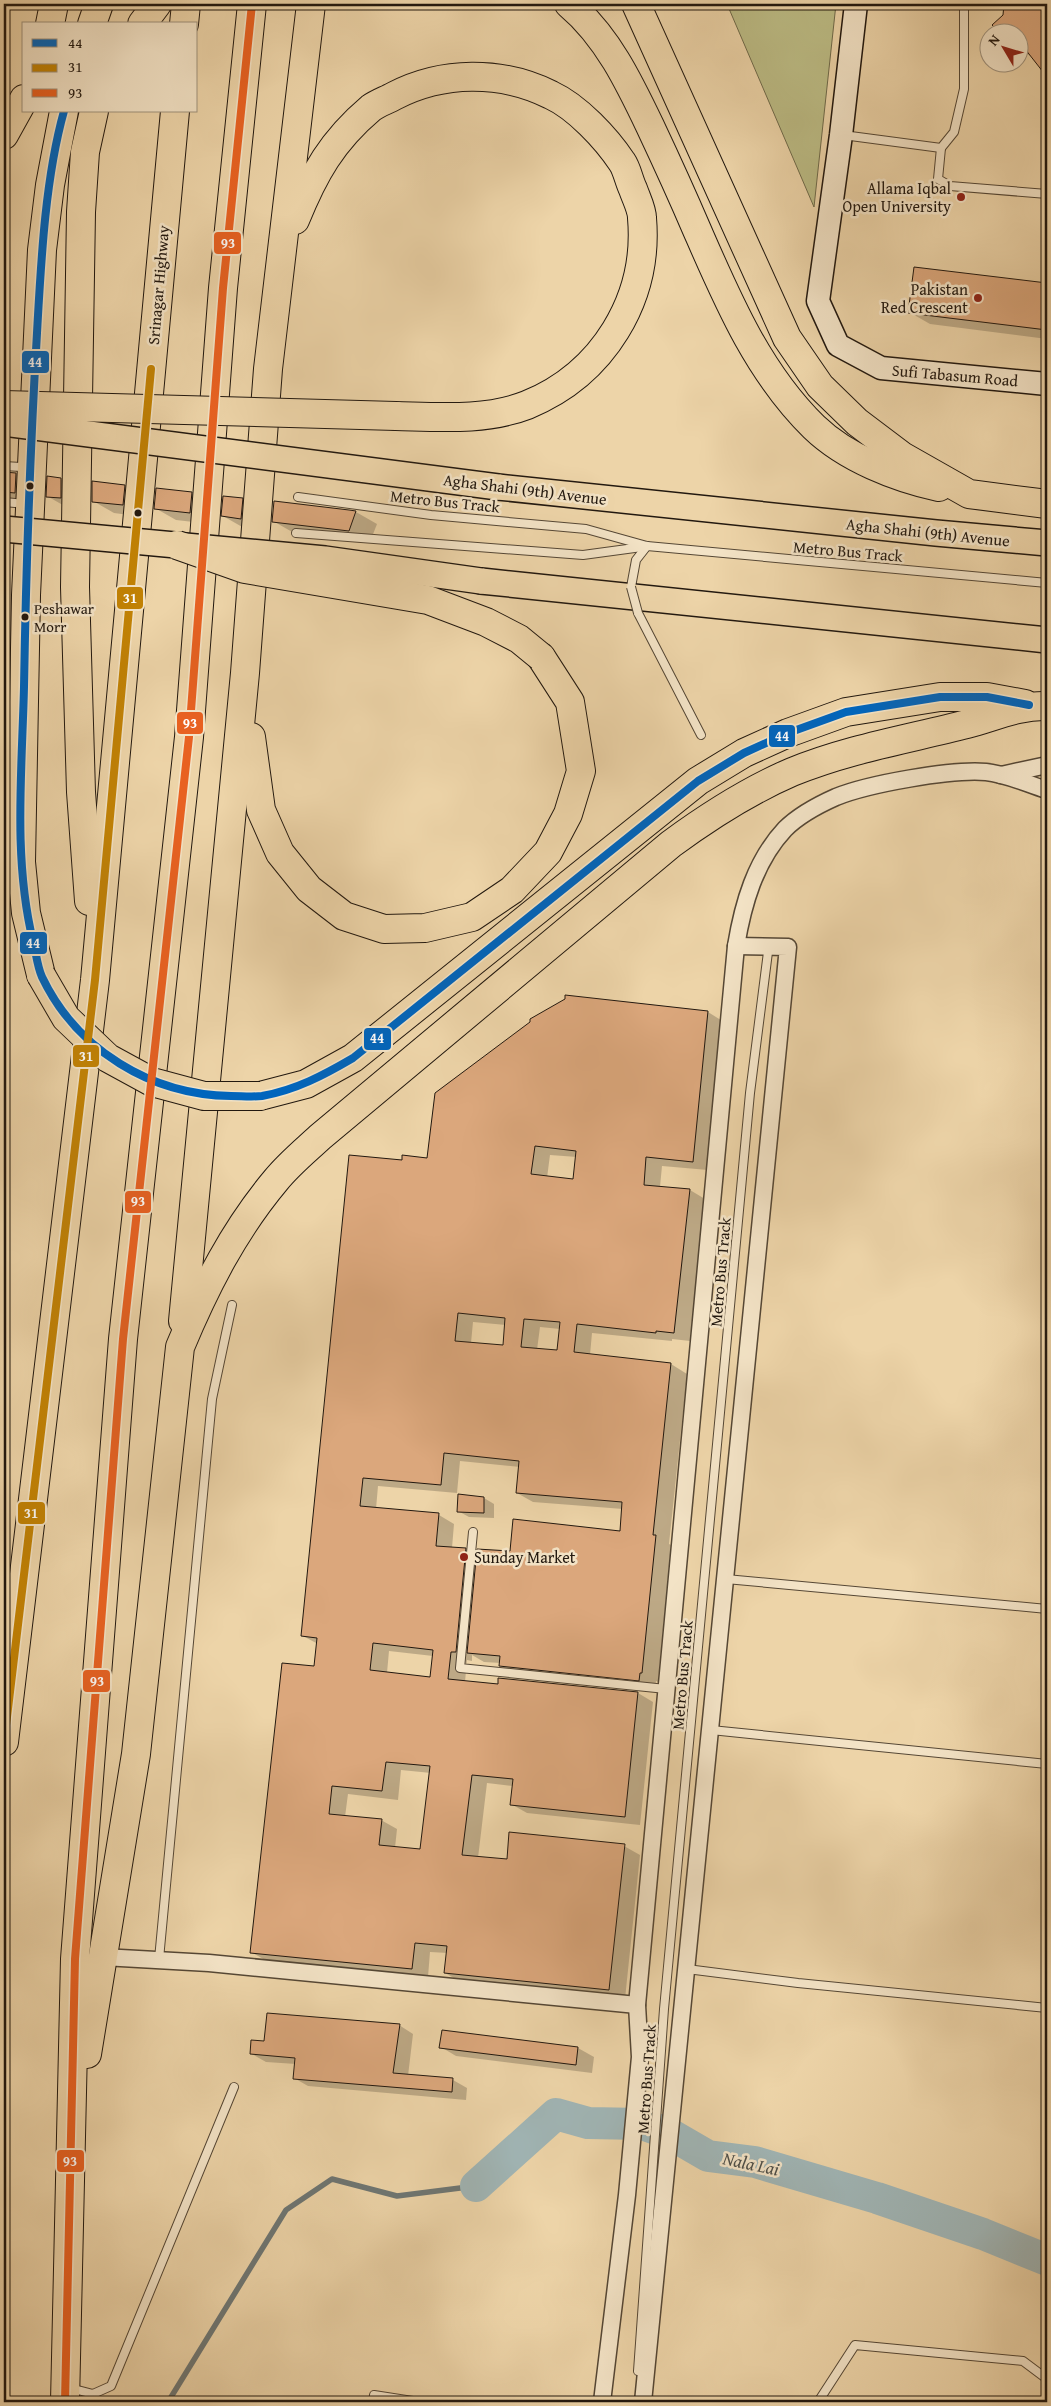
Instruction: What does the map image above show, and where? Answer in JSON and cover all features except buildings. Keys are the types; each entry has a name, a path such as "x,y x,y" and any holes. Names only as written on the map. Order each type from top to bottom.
{"highway":[{"path":"50,22 54,4"},
{"path":"93,22 99,4"},
{"path":"144,22 157,4"},
{"path":"184,22 186,4"},
{"path":"65,2395 75,1959 122,1348 189,737 223,288 252,4"},
{"path":"71,2154 136,1754 180,1348 245,673 268,369 311,4"},
{"path":"569,4 578,11 614,56 681,191 729,301 754,351 782,392 816,428 858,458 908,480 969,494 1047,504"},
{"path":"636,4 792,346 820,386 857,422 902,456 969,494"},
{"path":"4,404 447,417 486,415 526,405 565,385 603,351 628,310 642,266 642,216 623,163 595,127 551,95 505,79 460,76 416,85 373,106 334,143 310,183 292,228 279,273"},
{"path":"4,135 22,104"},
{"path":"64,112 50,185 42,250 26,595 21,862 26,913 41,975 66,1018 108,1058 152,1082 204,1096 260,1096 306,1084 353,1058 698,781 744,753 788,733 855,711 940,697 987,697 1038,705"},
{"path":"94,112 86,152 82,212 75,587 81,792 95,980"},
{"name":"Srinagar Highway","path":"4,1742 95,980 175,112"},
{"path":"177,545 246,569 428,600 486,622 519,639 540,657 570,702 581,771 568,814 548,852 512,890 472,917 425,928 384,929 344,916 309,889 280,853 260,810 254,772 245,673"},
{"path":"180,1348 199,1302 221,1260 245,1220 278,1178 320,1137 672,844 717,812 756,789 793,772 839,756 1038,705"}],"main road":[{"name":"Agha Shahi (9th) Avenue","path":"4,423 498,487 1047,543"},
{"path":"4,529 325,559 481,582 1047,640"}],"street":[{"path":"841,135 856,4"},
{"name":"Sufi Tabasum Road","path":"841,135 818,301 838,346 881,368 1047,384"},
{"path":"1001,775 1047,765"},
{"path":"602,2402 627,2194 640,2056 637,2005 736,946 742,912 753,878 768,850 786,828 810,810 838,796 912,779 969,772 1001,775 1047,790"},
{"path":"643,2402 788,947 736,946"},
{"path":"102,1957 159,1960 637,2005"}],"lane":[{"path":"964,4 964,90 954,132 941,148 938,179 950,186 1047,194"},
{"path":"841,135 941,148"},
{"path":"4,466 21,468"},
{"name":"Metro Bus Track","path":"298,498 431,515 586,529 647,546 1047,583"},
{"path":"4,502 15,503"},
{"name":"Metro Bus Track","path":"296,533 583,555 647,546"},
{"path":"647,546 636,560 631,587 638,613 701,735"},
{"name":"Metro Bus Track","path":"636,2402 660,2061 750,1093 768,952"},
{"path":"159,1960 212,1399 232,1305"},
{"path":"473,1532 460,1668 666,1689"},
{"path":"726,1579 1047,1609"},
{"path":"711,1730 1047,1764"},
{"path":"687,1969 798,1983 1047,2008"},
{"path":"65,2395 93,2394 111,2386 234,2087"},
{"path":"818,2402 855,2345 1023,2361 1047,2379"},
{"path":"373,2402 374,2395 419,2402"}],"green space":[{"path":"727,4 836,4 814,207"}],"waterway":[{"name":"Nala Lai","path":"476,2186 556,2114 588,2123 642,2124 670,2134 708,2156 755,2162 877,2198 983,2234 1047,2260"},
{"path":"168,2402 286,2210 332,2179 397,2196 476,2186"}],"transit line":[{"name":"93","path":"65,2402 75,1959 123,1339 189,737 223,288 252,4"},
{"name":"44","path":"64,112 52,164 42,249 27,554 20,815 21,847 27,910 42,977 57,1003 75,1026 96,1046 120,1064 145,1077 201,1094 262,1096 298,1086 353,1058 698,781 744,753 788,733 846,712 940,697 987,697 1029,705"},
{"name":"31","path":"4,1742 95,980 151,369"}],"place":[{"name":"Allama Iqbal Open University","path":"961,197"},
{"name":"Pakistan Red Crescent","path":"978,298"},
{"name":"Peshawar Morr","path":"25,617"},
{"name":"Sunday Market","path":"464,1557"}]}
